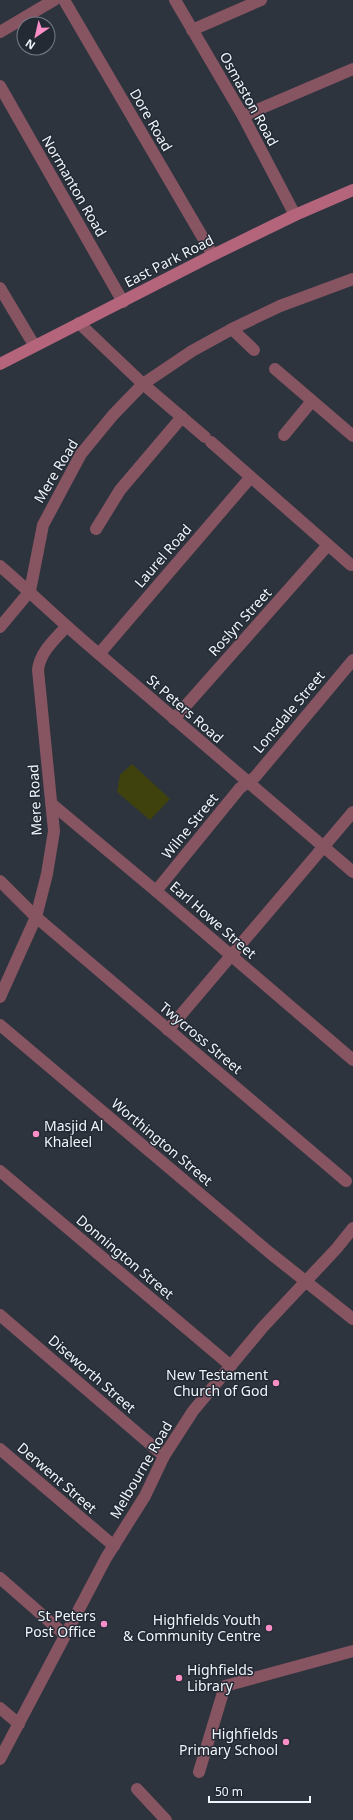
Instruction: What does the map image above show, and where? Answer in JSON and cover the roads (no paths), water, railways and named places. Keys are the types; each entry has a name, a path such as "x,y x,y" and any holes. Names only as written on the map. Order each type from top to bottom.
{"main road":[{"name":"East Park Road","path":"0,364 34,345 295,215 353,190"}],"street":[{"path":"0,32 54,0"},
{"name":"Dore Road","path":"64,0 213,256"},
{"name":"Osmaston Road","path":"175,0 243,116 295,215"},
{"path":"192,30 261,0"},
{"path":"243,116 353,68"},
{"name":"Normanton Road","path":"0,86 123,302"},
{"name":"Mere Road","path":"30,591 42,525 48,513 81,454 113,415 143,384 192,351 232,329 280,306 353,279"},
{"path":"0,288 34,345"},
{"path":"79,323 143,384 351,565"},
{"path":"232,329 254,350"},
{"path":"275,369 353,436"},
{"path":"284,436 312,401"},
{"path":"96,529 120,490 182,417"},
{"name":"Laurel Road","path":"99,654 250,478"},
{"name":"Roslyn Street","path":"174,719 328,545"},
{"name":"St Peters Road","path":"0,566 30,591 66,627 353,872"},
{"path":"0,627 30,591"},
{"name":"Mere Road","path":"0,997 36,917 47,874 54,831 38,670 39,660 66,627"},
{"name":"Lonsdale Street","path":"247,782 254,777 353,660"},
{"name":"Wilne Street","path":"156,891 240,788 247,782"},
{"name":"Earl Howe Street","path":"52,805 156,891 353,1060"},
{"path":"168,1030 353,812"},
{"name":"Twycross Street","path":"0,881 36,917 346,1181"},
{"name":"Worthington Street","path":"0,1026 304,1281 353,1319"},
{"name":"Donnington Street","path":"0,1172 231,1366"},
{"name":"Melbourne Road","path":"0,1759 65,1635 114,1546 145,1496 164,1456 193,1411 263,1327 304,1281 337,1248 353,1228"},
{"name":"Diseworth Street","path":"0,1315 164,1456"},
{"name":"Derwent Street","path":"0,1449 114,1546"},
{"path":"0,1578 65,1635"},
{"path":"199,1772 225,1686 353,1651"},
{"path":"0,1708 19,1724"},
{"path":"136,1789 166,1820"}],"place":[{"name":"Masjid Al Khaleel","path":"36,1134"},
{"name":"New Testament Church of God","path":"276,1383"},
{"name":"St Peters Post Office","path":"104,1624"},
{"name":"Highfields Youth & Community Centre","path":"269,1628"},
{"name":"Highfields Library","path":"179,1678"},
{"name":"Highfields Primary School","path":"286,1742"}]}
